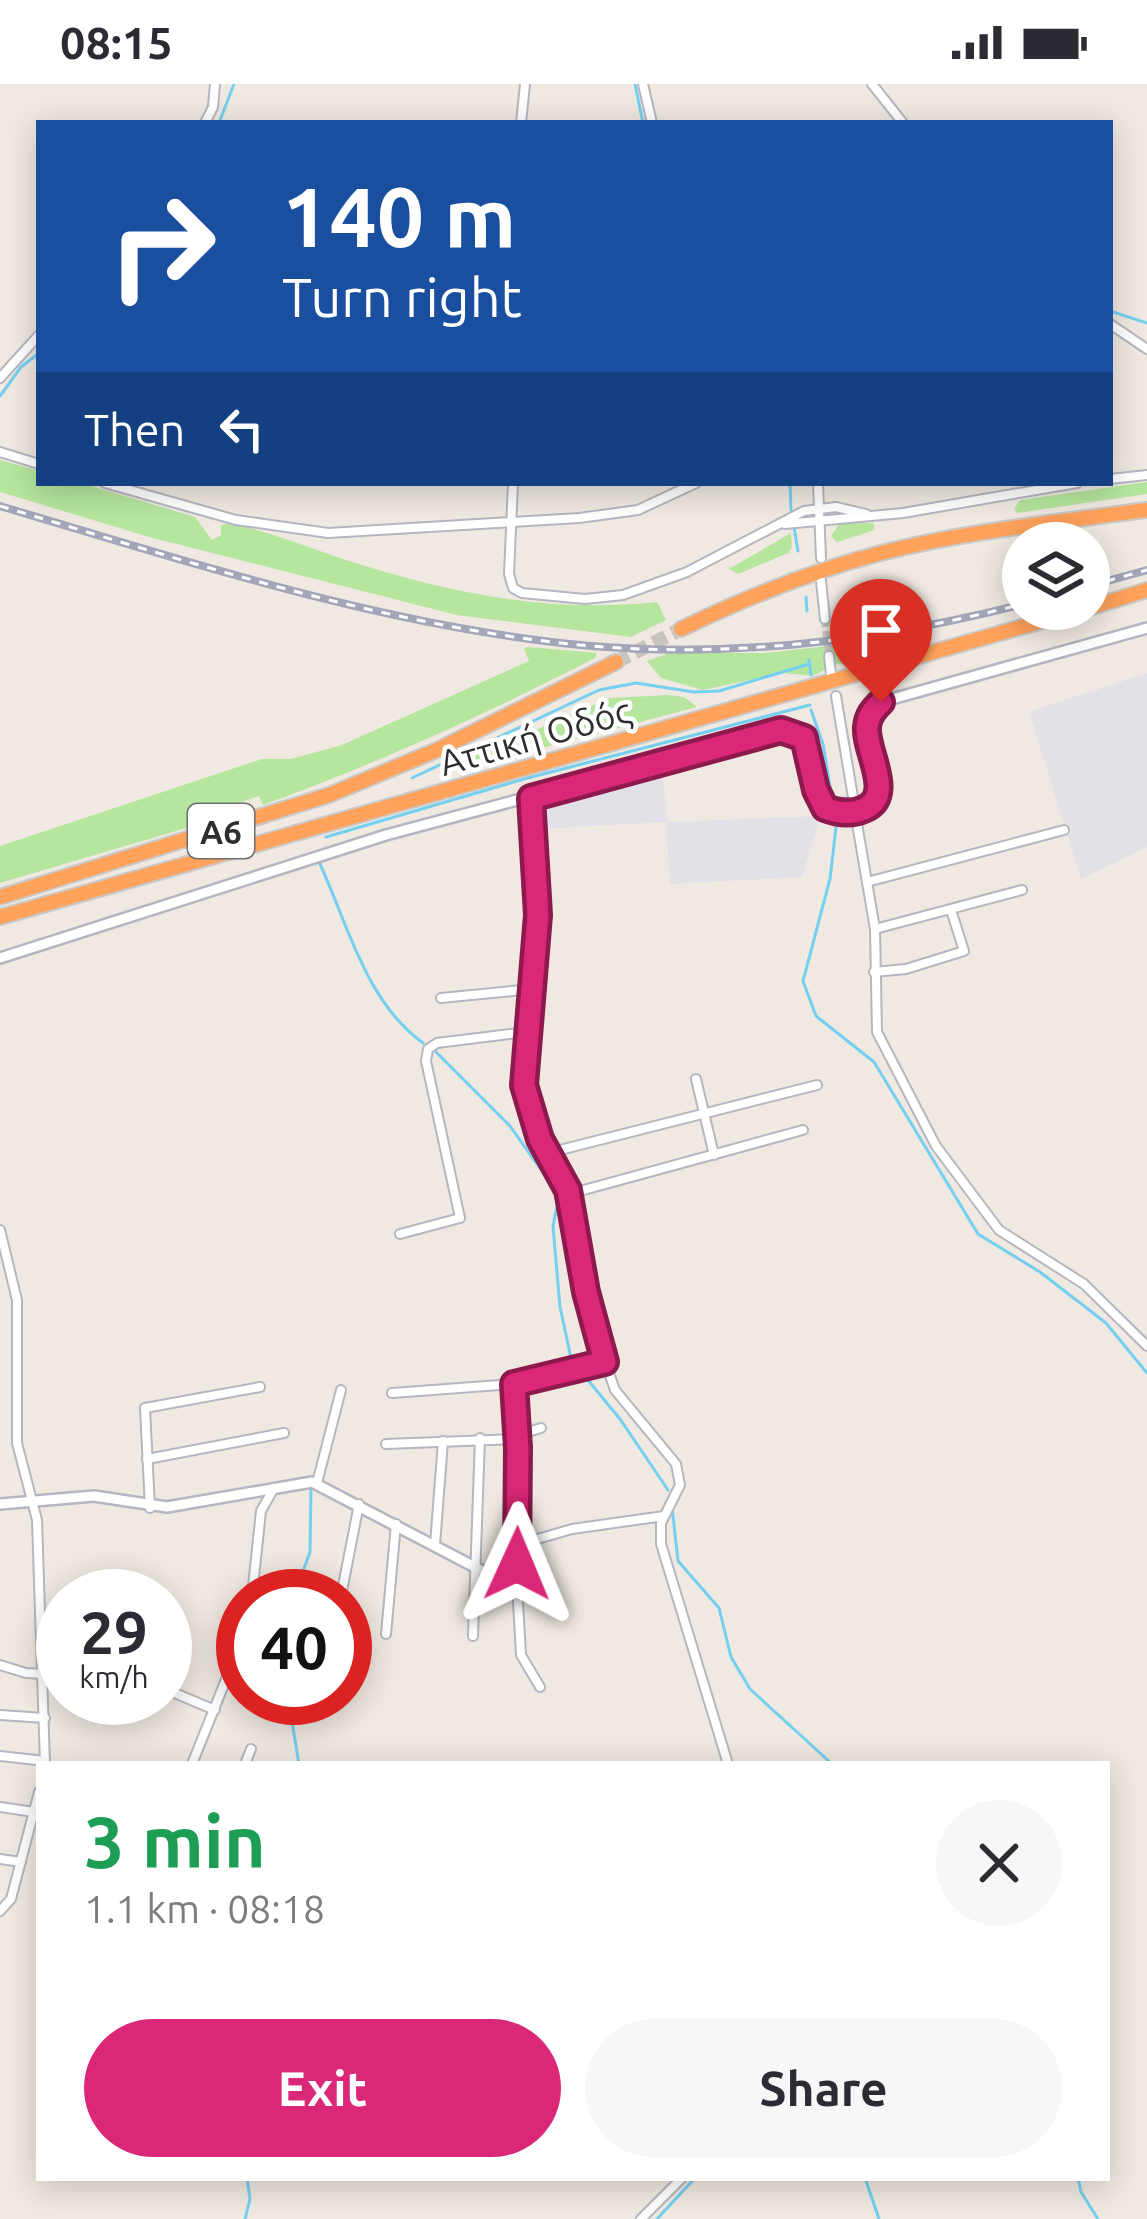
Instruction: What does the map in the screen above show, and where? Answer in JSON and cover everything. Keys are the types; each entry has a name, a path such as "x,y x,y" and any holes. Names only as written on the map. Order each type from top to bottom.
{"highway":[{"path":"681,629 770,590 879,554 1147,510"},
{"name":"Αττική Οδός","path":"1110,601 1147,590"},
{"name":"Αττική Οδός","path":"0,917 1014,630"},
{"name":"Αττική Οδός","path":"0,897 248,823 363,782 616,662"}],"street":[{"path":"206,120 215,84"},
{"path":"521,120 525,84"},
{"path":"643,84 651,120"},
{"path":"872,84 900,120"},
{"path":"1113,326 1147,349"},
{"path":"0,378 36,338"},
{"path":"0,452 36,463"},
{"path":"1113,479 1147,475"},
{"path":"116,486 236,520 294,530 380,532 638,510 690,486"},
{"path":"513,486 509,574 513,588 521,593 585,599 651,588 783,524 820,513 903,513 1060,486"},
{"path":"818,486 821,558"},
{"path":"821,581 825,619"},
{"path":"0,958 366,841 781,730 804,738 816,790 827,802 854,808 872,796 878,781 867,728 871,711 881,702 1147,628"},
{"path":"829,656 831,674"},
{"path":"836,696 875,928 877,1032 947,1165 999,1230 1084,1284 1147,1346"},
{"path":"531,798 538,897 524,1085 568,1195 586,1292 615,1390 676,1464 680,1485 660,1536 727,1761"},
{"path":"867,882 1064,830"},
{"path":"875,928 1022,890"},
{"path":"874,972 906,969 964,951 952,910"},
{"path":"441,998 532,989"},
{"path":"400,1234 460,1218 426,1061 428,1049 436,1043 527,1032"},
{"path":"696,1079 714,1155"},
{"path":"548,1153 817,1085"},
{"path":"568,1195 803,1130"},
{"path":"0,1230 17,1300 17,1443 38,1520 40,1569"},
{"path":"392,1393 514,1384 605,1362"},
{"path":"514,1384 518,1437 514,1581 521,1655 540,1687"},
{"path":"151,1508 145,1408 260,1388"},
{"path":"317,1483 341,1390"},
{"path":"386,1444 518,1437 541,1428"},
{"path":"147,1459 284,1433"},
{"path":"473,1636 480,1438"},
{"path":"435,1545 443,1441"},
{"path":"0,1504 94,1496 151,1508 317,1483 551,1602"},
{"path":"255,1569 261,1511 274,1487"},
{"path":"346,1569 358,1504"},
{"path":"517,1545 572,1529 664,1516"},
{"path":"386,1634 396,1524"},
{"path":"0,1665 36,1675"},
{"path":"28,1674 36,1668"},
{"path":"192,1701 214,1710"},
{"path":"193,1761 216,1704"},
{"path":"0,1715 36,1717"},
{"path":"45,1725 45,1761"},
{"path":"245,1761 251,1749"},
{"path":"0,1756 38,1761"},
{"path":"0,1911 11,1899 36,1804"},
{"path":"0,1808 34,1812"},
{"path":"0,1859 21,1862"},
{"path":"641,2219 679,2181"}],"shaded area":[{"path":"1147,673 1147,847 1081,879 1029,712"},
{"path":"662,773 668,822 821,816 802,877 670,884 666,822 539,829 538,805"}],"green space":[{"path":"0,460 36,470 36,486 91,486 195,517 212,540 228,523 434,585 545,603 657,602 666,620 631,637 457,615 149,537 0,492"},
{"path":"1147,482 1147,494 1017,513 1014,509 1020,500"},
{"path":"840,523 873,523 875,530 837,542 831,536"},
{"path":"791,533 788,553 738,574 729,569"},
{"path":"910,637 910,649 834,665 813,676 783,673 703,690 661,678 647,661 669,653 765,653"},
{"path":"524,649 597,653 473,718 306,789 263,805 259,796 219,810 217,819 0,883 0,846 262,759 291,759 342,745 529,661"},
{"path":"684,697 697,707 451,772 443,770 610,698"}],"waterway":[{"path":"220,120 234,84"},
{"path":"635,84 642,120"},
{"path":"1113,312 1147,323"},
{"path":"0,396 36,355"},
{"path":"790,486 791,510"},
{"path":"794,527 798,551"},
{"path":"806,597 807,611"},
{"path":"809,660 811,675"},
{"path":"412,778 599,690 636,683 719,691 809,664"},
{"path":"326,837 524,779 810,705"},
{"path":"811,710 823,744 832,798"},
{"path":"836,827 830,879 803,981 816,1016 874,1062 978,1234 1040,1272 1106,1323 1147,1373"},
{"path":"320,864 373,984 403,1026 423,1043"},
{"path":"433,1049 510,1126 556,1191"},
{"path":"558,1201 553,1226 560,1307 572,1363"},
{"path":"583,1374 668,1490"},
{"path":"304,1569 310,1552 311,1489"},
{"path":"672,1507 678,1561 719,1608 731,1657 750,1689 829,1761"},
{"path":"292,1725 298,1761"},
{"path":"245,2219 250,2199 247,2181"},
{"path":"657,2219 692,2181"},
{"path":"866,2181 879,2219"},
{"path":"1079,2181 1098,2219"}],"tunnel":[{"path":"825,619 829,656"},
{"path":"616,662 681,629"}],"railway":[{"path":"0,506 367,609 441,625 591,646 700,650 809,643 1002,609"},
{"path":"1110,580 1147,570"}],"route":[{"path":"517,1564 514,1384 605,1362 586,1292 568,1190 540,1139 524,1085 538,915 531,798 700,749 790,730 804,738 825,808 861,811 871,806 879,790 867,728 871,711 881,702"}]}
